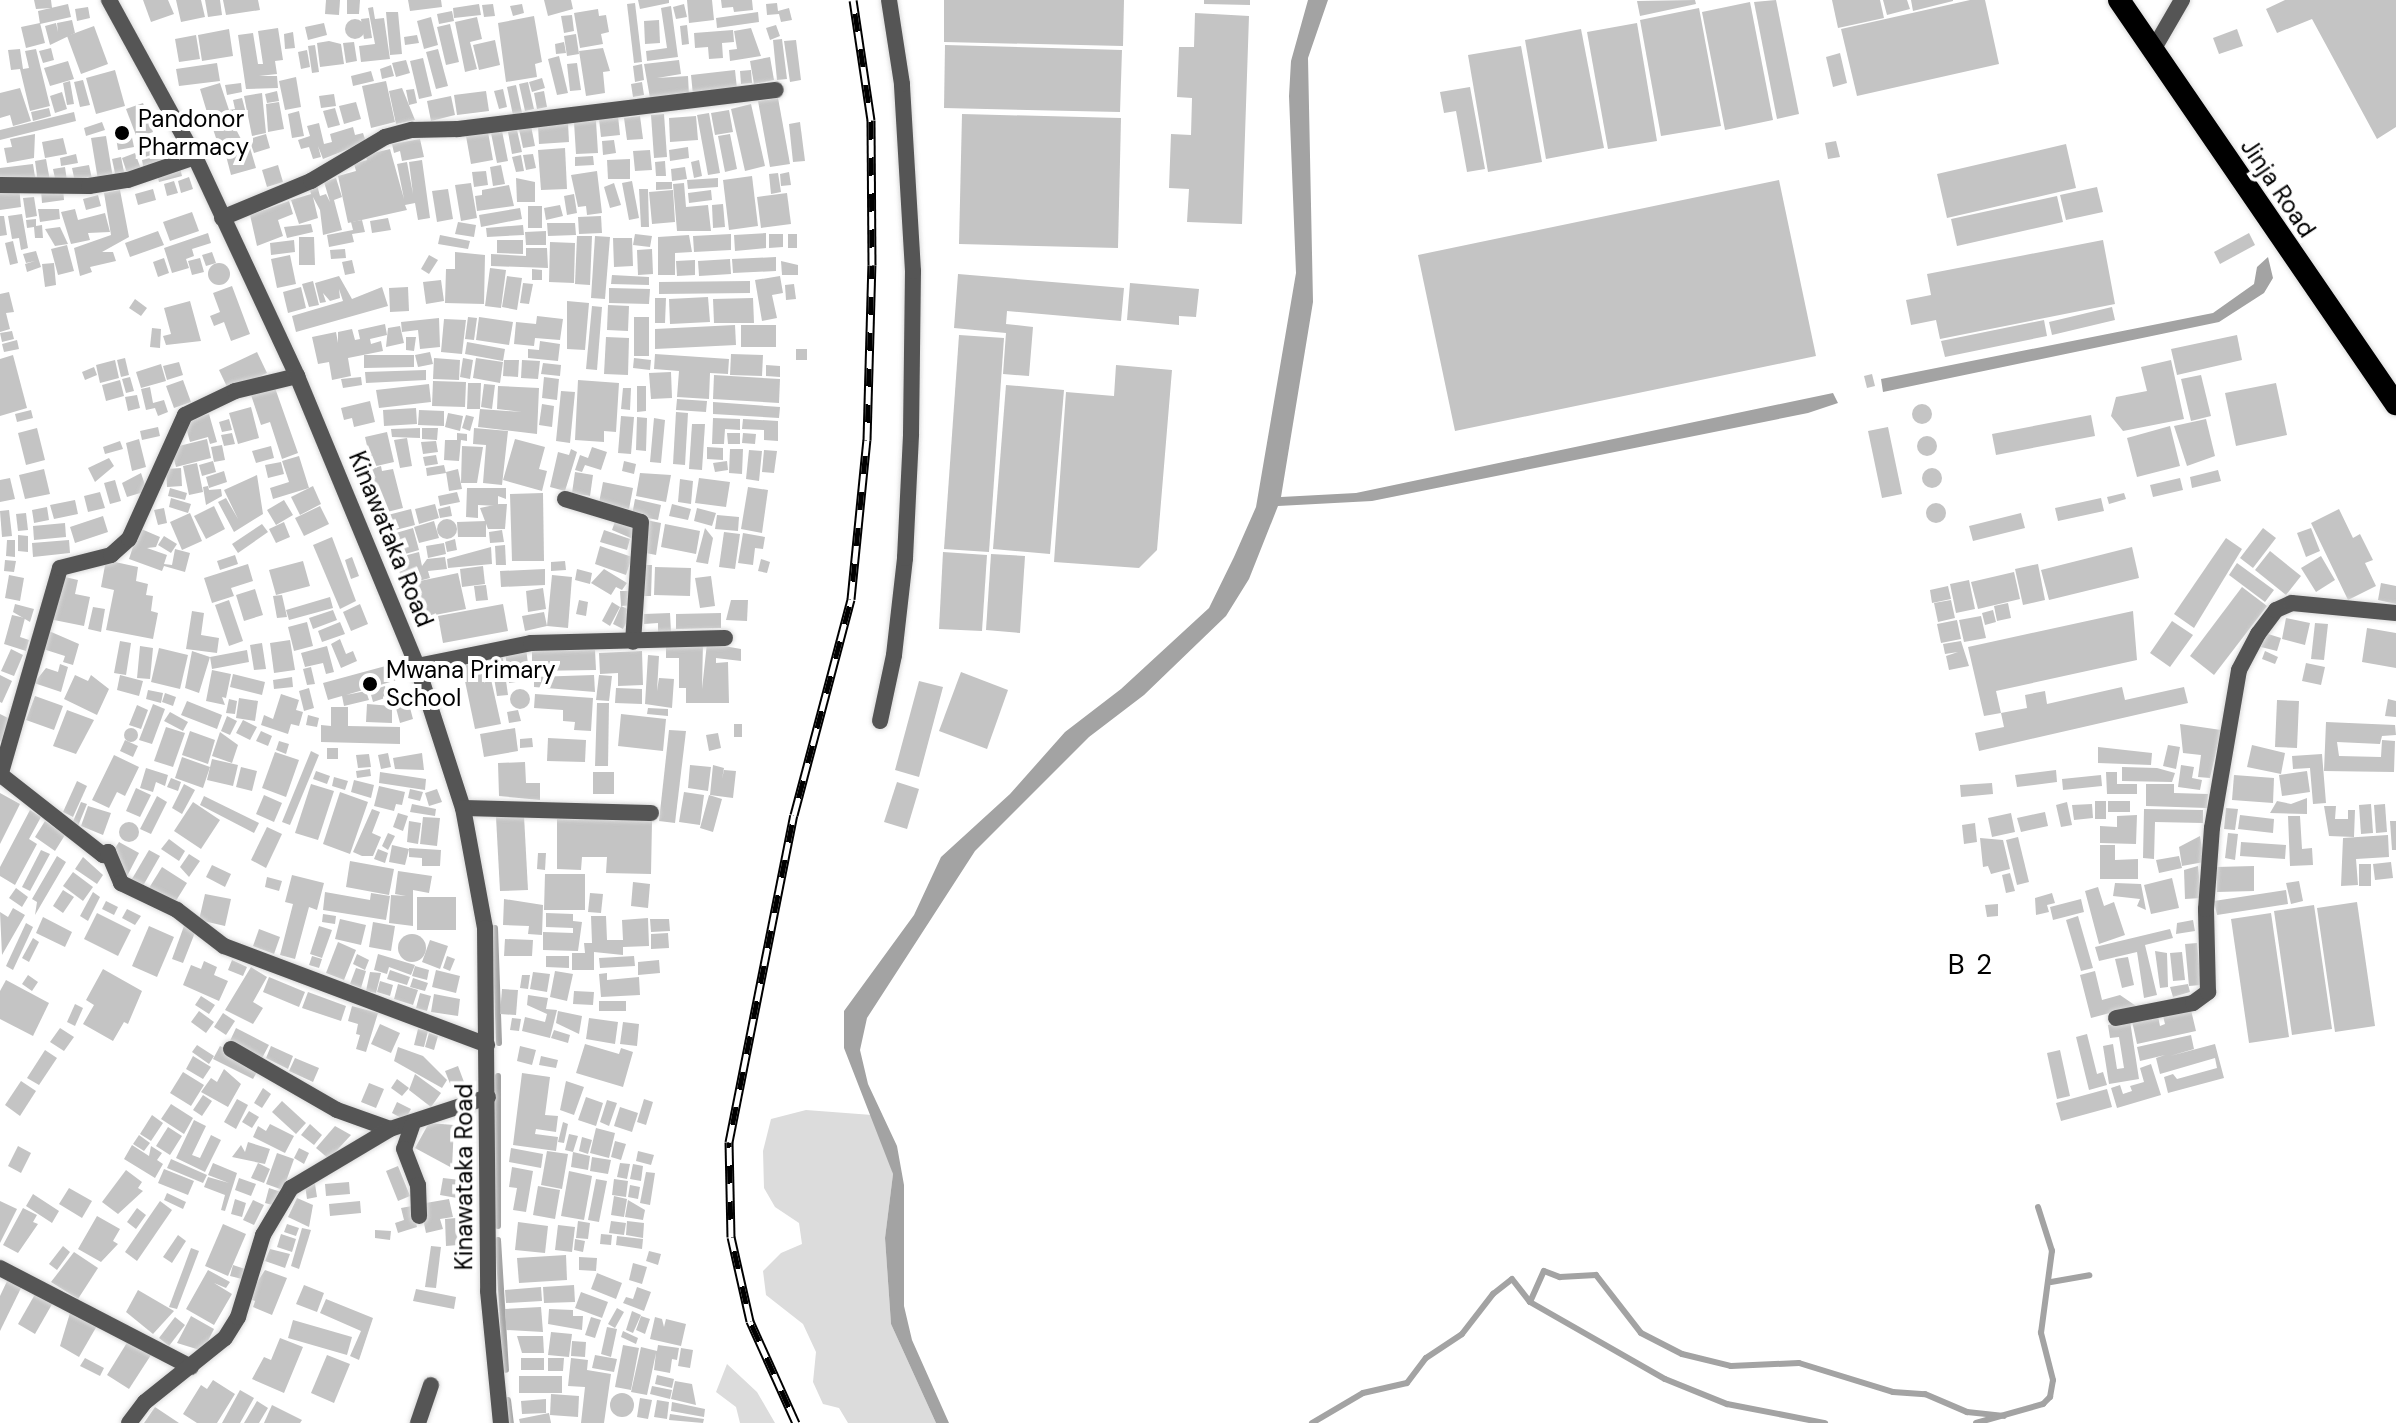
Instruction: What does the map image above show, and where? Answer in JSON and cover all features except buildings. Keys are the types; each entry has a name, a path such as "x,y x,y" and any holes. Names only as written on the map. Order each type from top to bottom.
{"highway":[{"name":"Jinja Road","path":"2119,0 2396,404"}],"street":[{"name":"Kinawataka Road","path":"109,0 195,157 297,376 417,666 463,808 485,928 488,1291 500,1422"},
{"path":"880,721 894,655 905,558 911,390 909,196 902,84 889,0"},
{"path":"2153,50 2182,0"},
{"path":"222,218 311,181 385,137 412,130 471,128 776,90"},
{"path":"0,185 89,186 128,180 195,157"},
{"path":"297,376 235,391 185,415 129,539 111,555 60,568 0,775 103,855 108,852 121,883 177,910 224,946 487,1045"},
{"path":"565,499 641,522 633,642"},
{"path":"2116,1018 2193,1003 2208,992 2206,909 2212,828 2239,670 2258,634 2276,610 2292,603 2396,613"},
{"path":"417,666 531,643 725,638"},
{"path":"463,808 651,813"},
{"path":"231,1049 337,1110 390,1129"},
{"path":"129,1423 145,1402 210,1354 238,1317 263,1235 291,1188 390,1129 412,1126 488,1097"},
{"path":"412,1126 404,1149 418,1185 419,1216"},
{"path":"0,1268 191,1367"},
{"path":"418,1423 431,1385"}],"shaded area":[{"path":"1308,0 1328,0 1308,58 1313,302 1281,497 1356,493 1833,393 1838,403 1808,413 1372,501 1278,506 1249,579 1226,616 1144,695 1089,737 975,851 867,1018 860,1050 868,1084 897,1146 904,1185 904,1306 912,1340 949,1423 936,1423 891,1324 885,1238 893,1174 844,1048 844,1011 914,915 941,857 1010,794 1065,732 1121,689 1209,608 1234,557 1256,507 1296,273 1289,96 1291,61"},
{"path":"2268,257 2273,278 2264,293 2219,322 1883,392 1881,379 2213,313 2254,284 2257,267"},
{"path":"806,1110 872,1115 886,1148 893,1174 885,1238 891,1324 936,1423 848,1423 839,1408 823,1404 813,1382 816,1352 803,1324 766,1295 763,1271 781,1253 802,1244 799,1223 775,1207 764,1188 763,1151 771,1119"},
{"path":"727,1364 757,1392 775,1423 740,1423 736,1407 716,1392"}],"waterway":[{"path":"495,928 499,1043"},
{"path":"498,1076 498,1226"},
{"path":"1976,1423 2043,1404 2050,1397 2053,1380 2041,1333 2052,1251 2038,1207"},
{"path":"498,1240 506,1370"},
{"path":"1530,1302 1544,1271 1560,1277 1596,1275 1641,1333 1682,1354 1731,1366 1799,1363 1893,1392 1925,1394 1967,1412 2004,1416"},
{"path":"2051,1282 2089,1275"},
{"path":"1312,1423 1363,1393 1407,1383 1426,1358 1462,1334 1493,1294 1512,1279 1530,1302 1665,1379 1727,1404 1825,1423"},
{"path":"508,1400 511,1423"}],"railway":[{"path":"796,1423 750,1321 731,1237 729,1142 794,815 851,599 867,440 872,265 871,120 853,0"}],"place":[{"name":"Pandonor Pharmacy","path":"122,133"},
{"name":"Mwana Primary School","path":"370,684"}],"district":[{"name":"B 2","path":"1971,965"}]}
